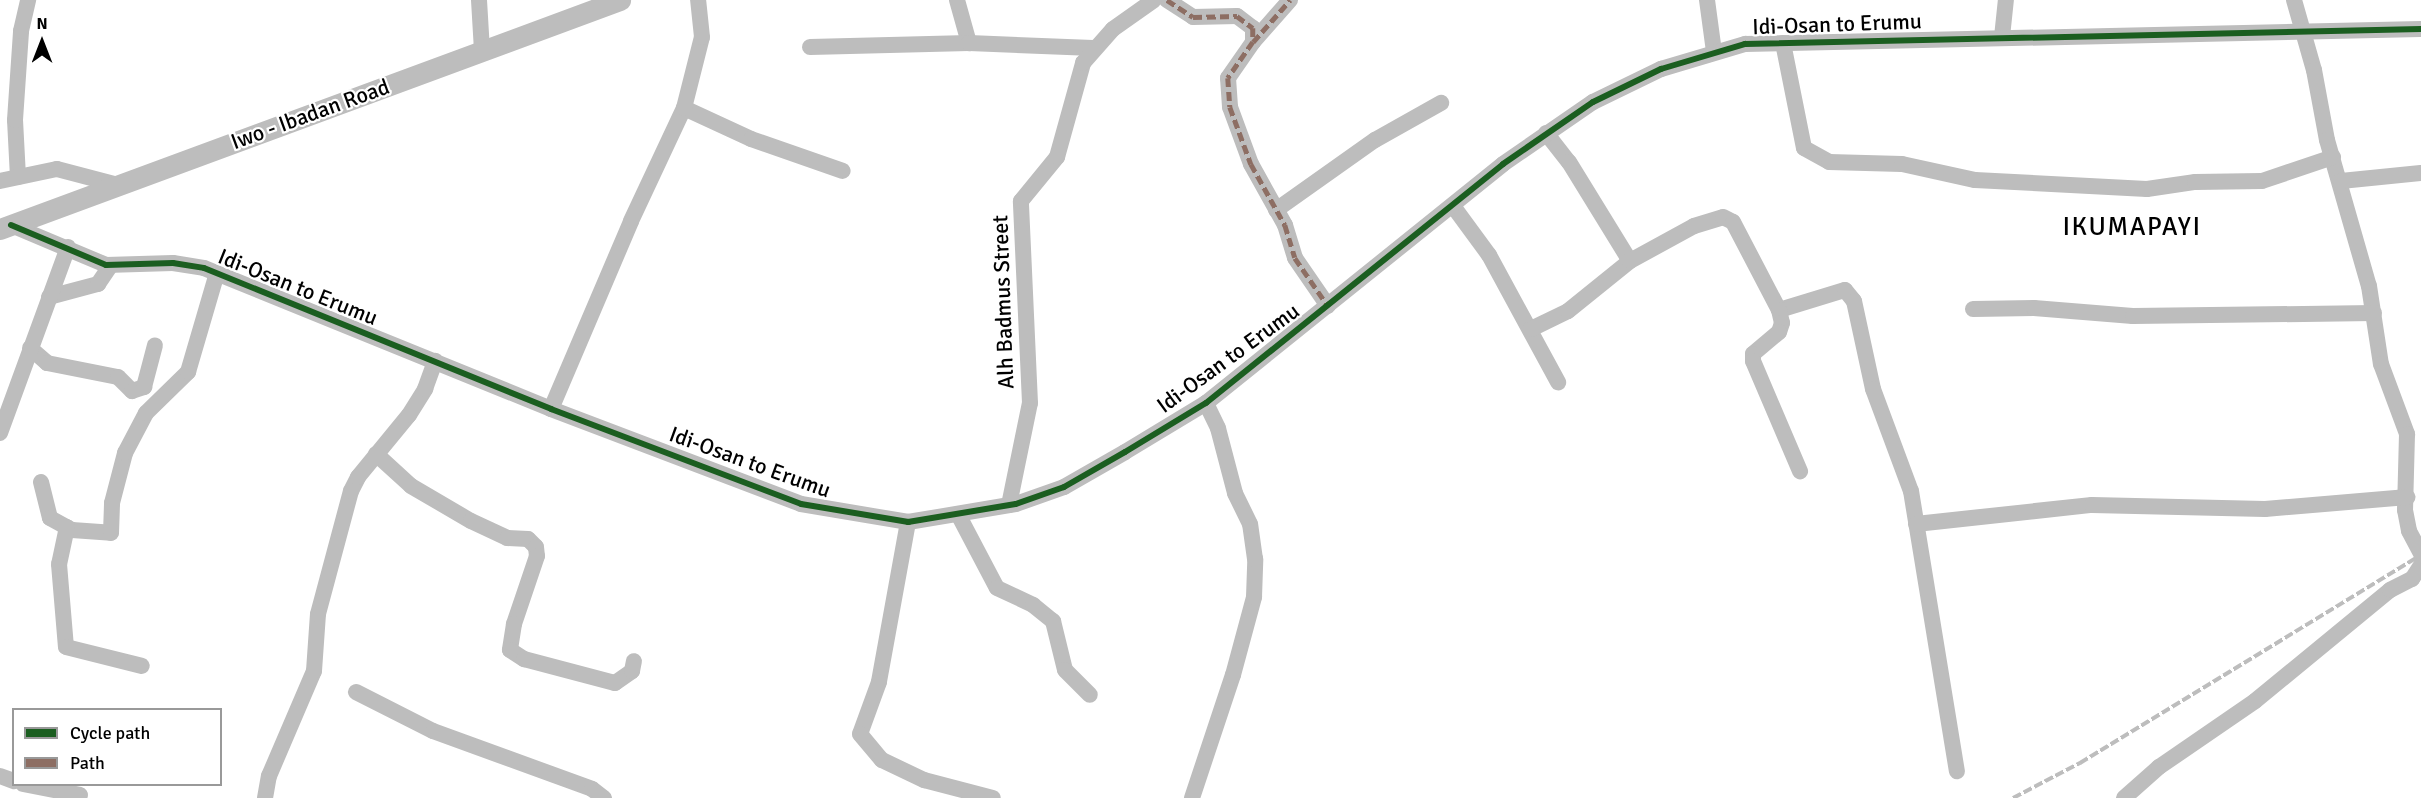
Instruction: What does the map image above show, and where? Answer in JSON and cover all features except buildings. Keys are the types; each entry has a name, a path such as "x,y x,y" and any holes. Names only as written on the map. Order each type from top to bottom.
{"main road":[{"name":"Iwo - Ibadan Road","path":"6,227 620,0"}],"street":[{"path":"18,177 15,120 21,31 28,0"},
{"path":"478,0 482,51"},
{"path":"551,409 631,221 684,108 702,38 698,0"},
{"path":"957,0 969,43"},
{"name":"Alh Badmus Street","path":"1009,505 1030,403 1019,213 1028,190 1057,157 1083,63 1093,48 1154,0"},
{"path":"1167,0 1193,16 1244,18 1253,28 1253,42"},
{"path":"1290,0 1232,70 1227,89 1251,164 1276,210 1295,258 1328,306"},
{"path":"1707,0 1714,52"},
{"path":"2001,37 2007,0"},
{"path":"2294,0 2305,33 2374,313 2381,364 2407,434 2409,531 2421,554"},
{"name":"Idi-Osan to Erumu","path":"6,227 68,247 111,265 173,263 217,273 551,409 801,504 866,518 908,522 959,516 1009,505 1064,487 1206,403 1546,134 1593,102 1661,69 1745,44 2421,30"},
{"path":"810,47 969,43 1093,48"},
{"path":"1783,43 1804,148 1829,162 1902,164 1975,180 2147,189 2195,182 2262,181 2334,158"},
{"path":"1276,210 1375,140 1441,103"},
{"path":"684,108 751,139 843,171"},
{"path":"1546,134 1569,162 1630,261"},
{"path":"0,181 57,169 118,185"},
{"path":"2341,181 2421,173"},
{"path":"1453,206 1471,227 1531,329 1558,382"},
{"path":"1531,329 1568,311 1630,261 1694,226 1724,217 1733,222 1779,310 1782,323 1779,332 1754,354 1754,361 1800,471"},
{"path":"0,434 68,247"},
{"path":"50,297 98,284 111,265"},
{"path":"41,482 50,518 67,528 111,532 112,503 125,453 146,413 188,372 217,273"},
{"path":"1779,310 1829,293 1850,292 1873,388 1906,469 1957,771"},
{"path":"1973,309 2034,308 2133,316 2374,313"},
{"path":"30,348 48,363 118,377 132,391 144,387 155,345"},
{"path":"265,798 269,776 314,671 318,614 351,491 376,454 414,406 435,361"},
{"path":"1192,798 1233,675 1254,587 1255,559 1250,524 1235,493 1218,428 1206,403"},
{"path":"376,454 411,486 471,521 507,537 528,539 536,547 537,556 514,624 510,650 524,660 615,682 632,671 634,661"},
{"path":"1917,524 2092,505 2265,509 2407,497"},
{"path":"959,516 997,588 1033,605 1053,621 1065,670 1090,695"},
{"path":"908,522 879,682 860,734 882,760 924,780 993,798"},
{"path":"67,528 59,564 66,647 142,666"},
{"path":"2124,798 2159,767 2255,701 2390,590 2412,579 2421,565"},
{"path":"356,692 433,731 592,789 604,798"},
{"path":"32,786 84,797"}],"railway":[{"path":"2013,798 2080,763 2421,555"}],"marked path":[{"path":"1167,0 1193,17 1237,16 1253,28 1253,42 1228,78 1230,107 1251,164 1285,225 1295,258 1328,306"},
{"path":"1253,42 1290,0"}],"cycle path":[{"path":"11,225 106,265 173,263 204,268 551,409 801,504 908,522 1016,504 1064,487 1125,452 1206,403 1503,164 1593,102 1661,69 1745,44 2421,29"}],"district":[{"name":"IKUMAPAYI","path":"2132,228"}]}
